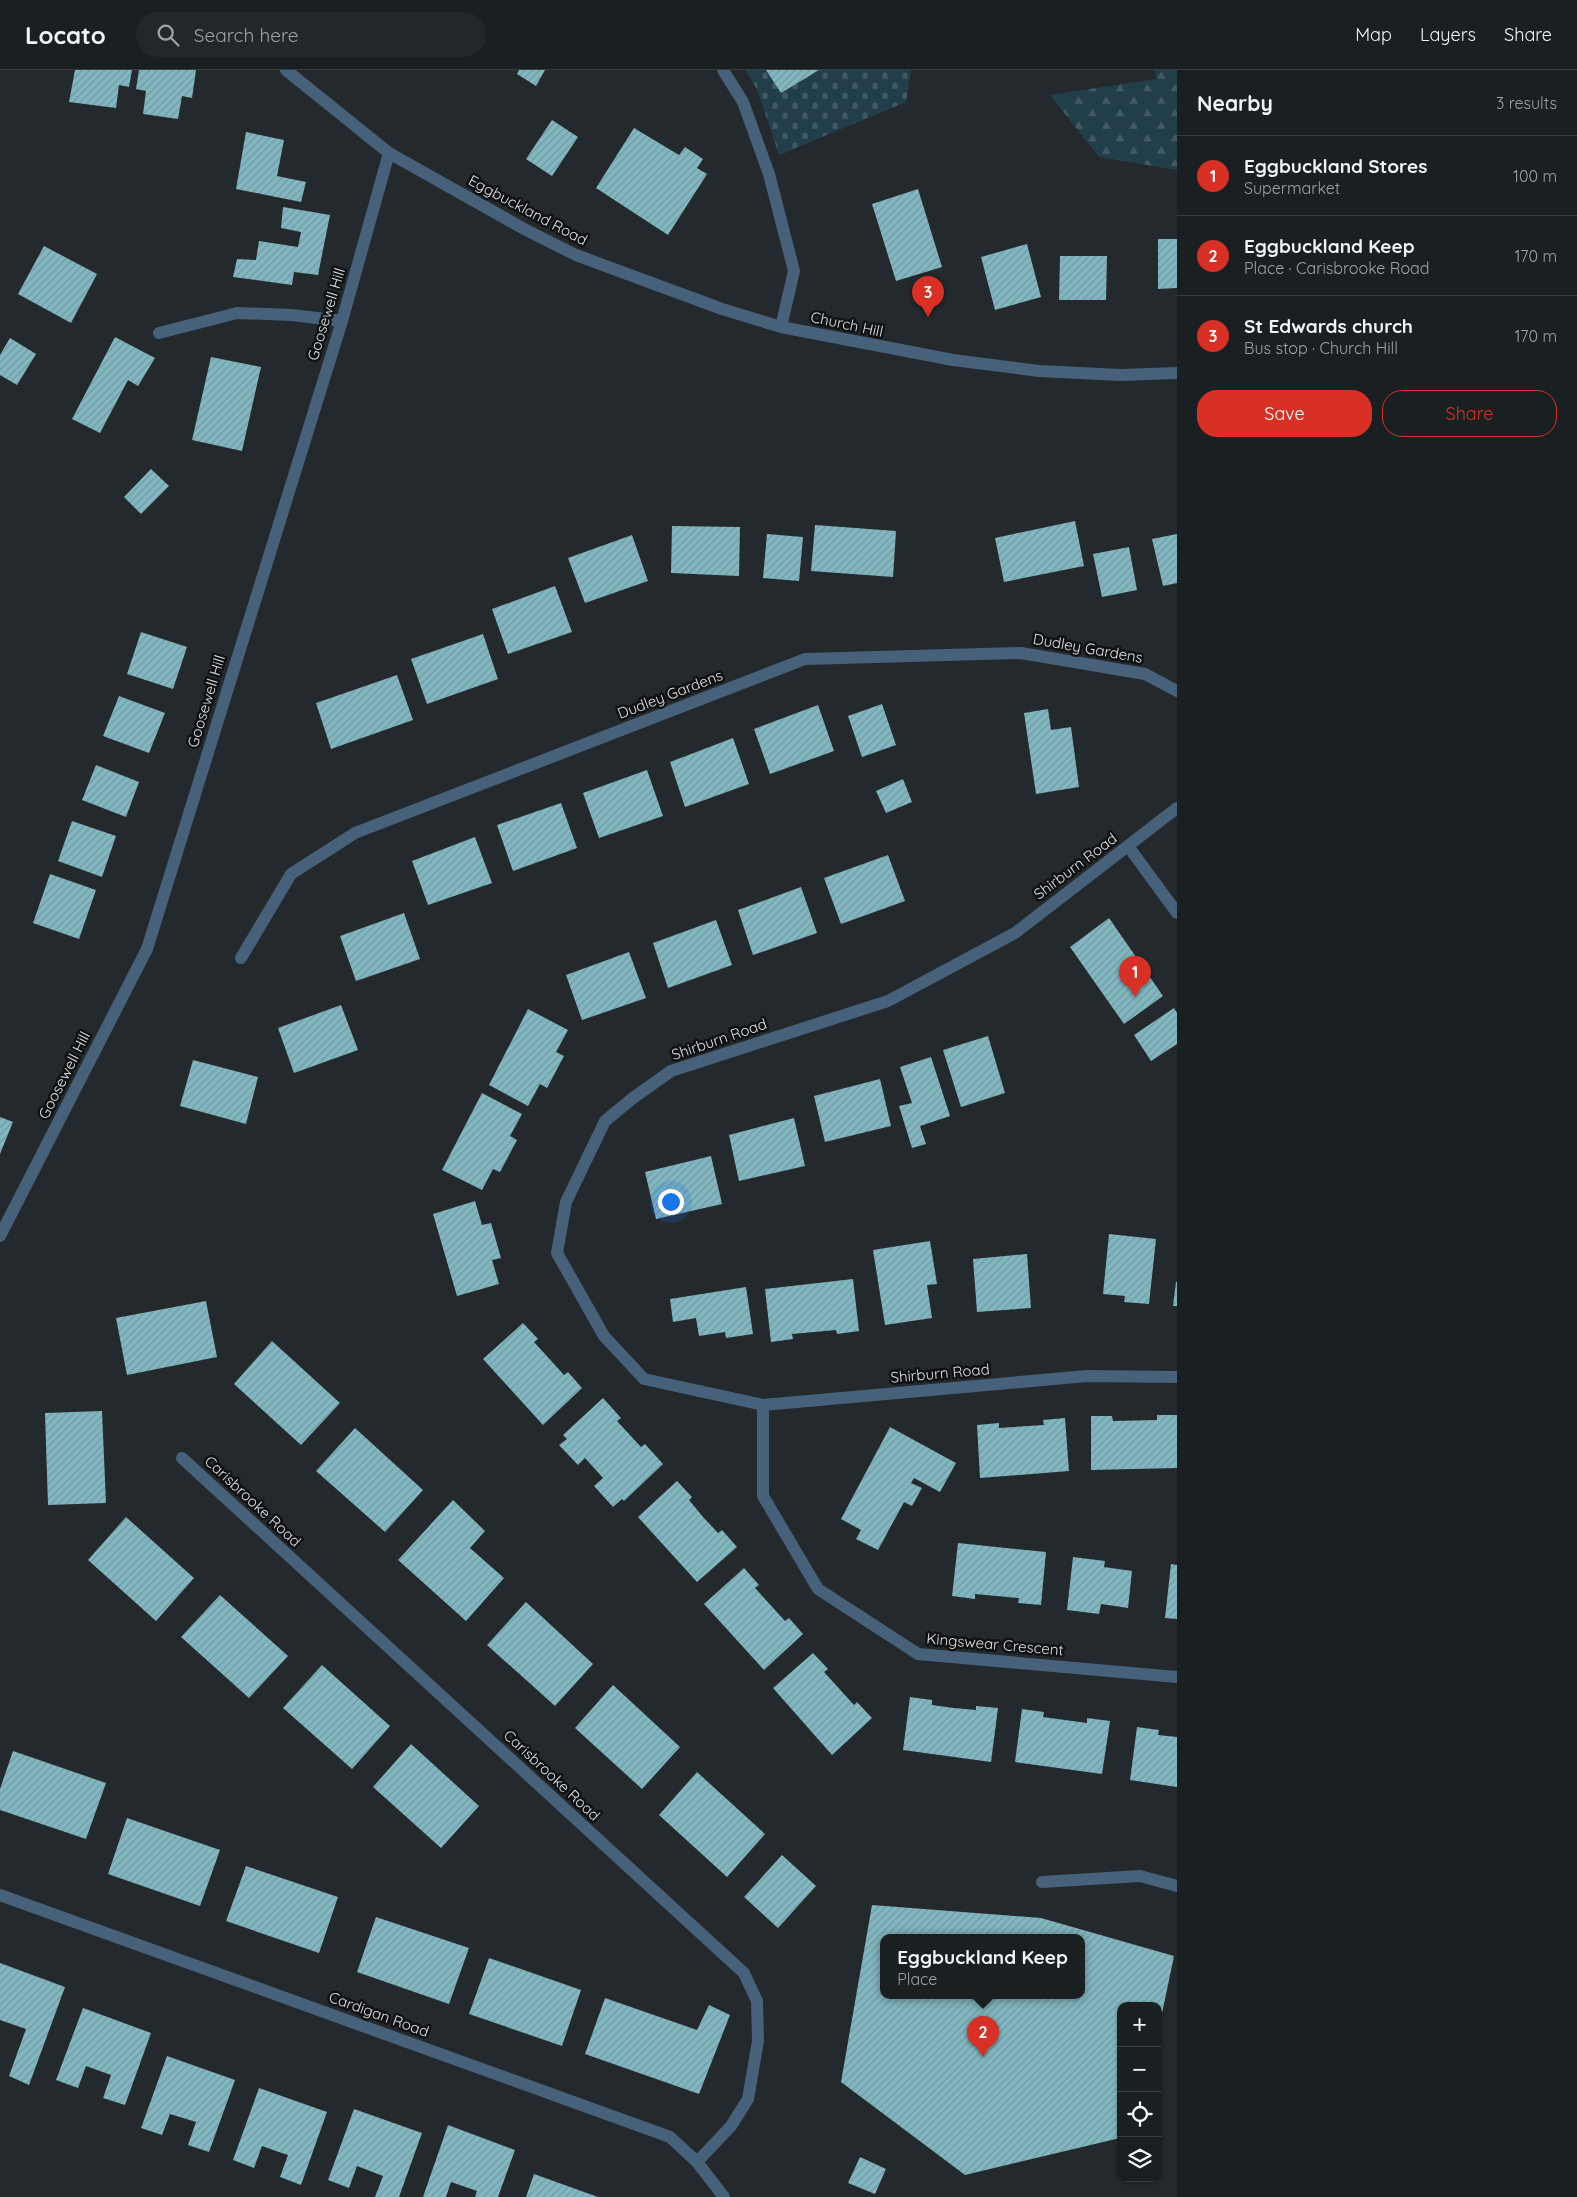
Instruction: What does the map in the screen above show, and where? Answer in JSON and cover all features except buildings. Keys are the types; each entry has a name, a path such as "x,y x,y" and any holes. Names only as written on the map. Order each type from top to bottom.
{"street":[{"name":"Eggbuckland Road","path":"286,70 390,153 526,230 576,255 705,303 781,327"},
{"path":"723,70 743,102 769,174 794,271 781,327"},
{"name":"Goosewell Hill","path":"0,1236 147,949 342,321 390,153"},
{"path":"159,333 237,313 292,315 342,321"},
{"name":"Church Hill","path":"781,327 909,353 1039,371 1120,375 1177,373"},
{"name":"Dudley Gardens","path":"241,958 291,874 355,833 804,659 1021,653 1145,674 1177,691"},
{"name":"Shirburn Road","path":"1177,808 1015,933 888,1001 672,1072 605,1121 566,1202 557,1253 604,1336 644,1379 762,1405 1087,1376 1177,1377"},
{"path":"1128,846 1177,913"},
{"name":"Kingswear Crescent","path":"762,1405 763,1496 818,1589 918,1654 1177,1677"},
{"name":"Carisbrooke Road","path":"182,1458 744,1973 757,2001 758,2041 748,2099 730,2126 697,2162"},
{"path":"1042,1882 1140,1876 1177,1886"},
{"name":"Cardigan Road","path":"0,1895 670,2137 697,2162 724,2197"}],"green space":[{"path":"745,70 911,70 906,102 779,155 757,89"},
{"path":"1155,70 1177,70 1177,170 1099,157 1050,95 1156,79"}],"place":[{"name":"St Edwards church","path":"928,317"},
{"name":"Eggbuckland Stores","path":"1135,997"},
{"name":"Eggbuckland Keep","path":"983,2057"}]}
